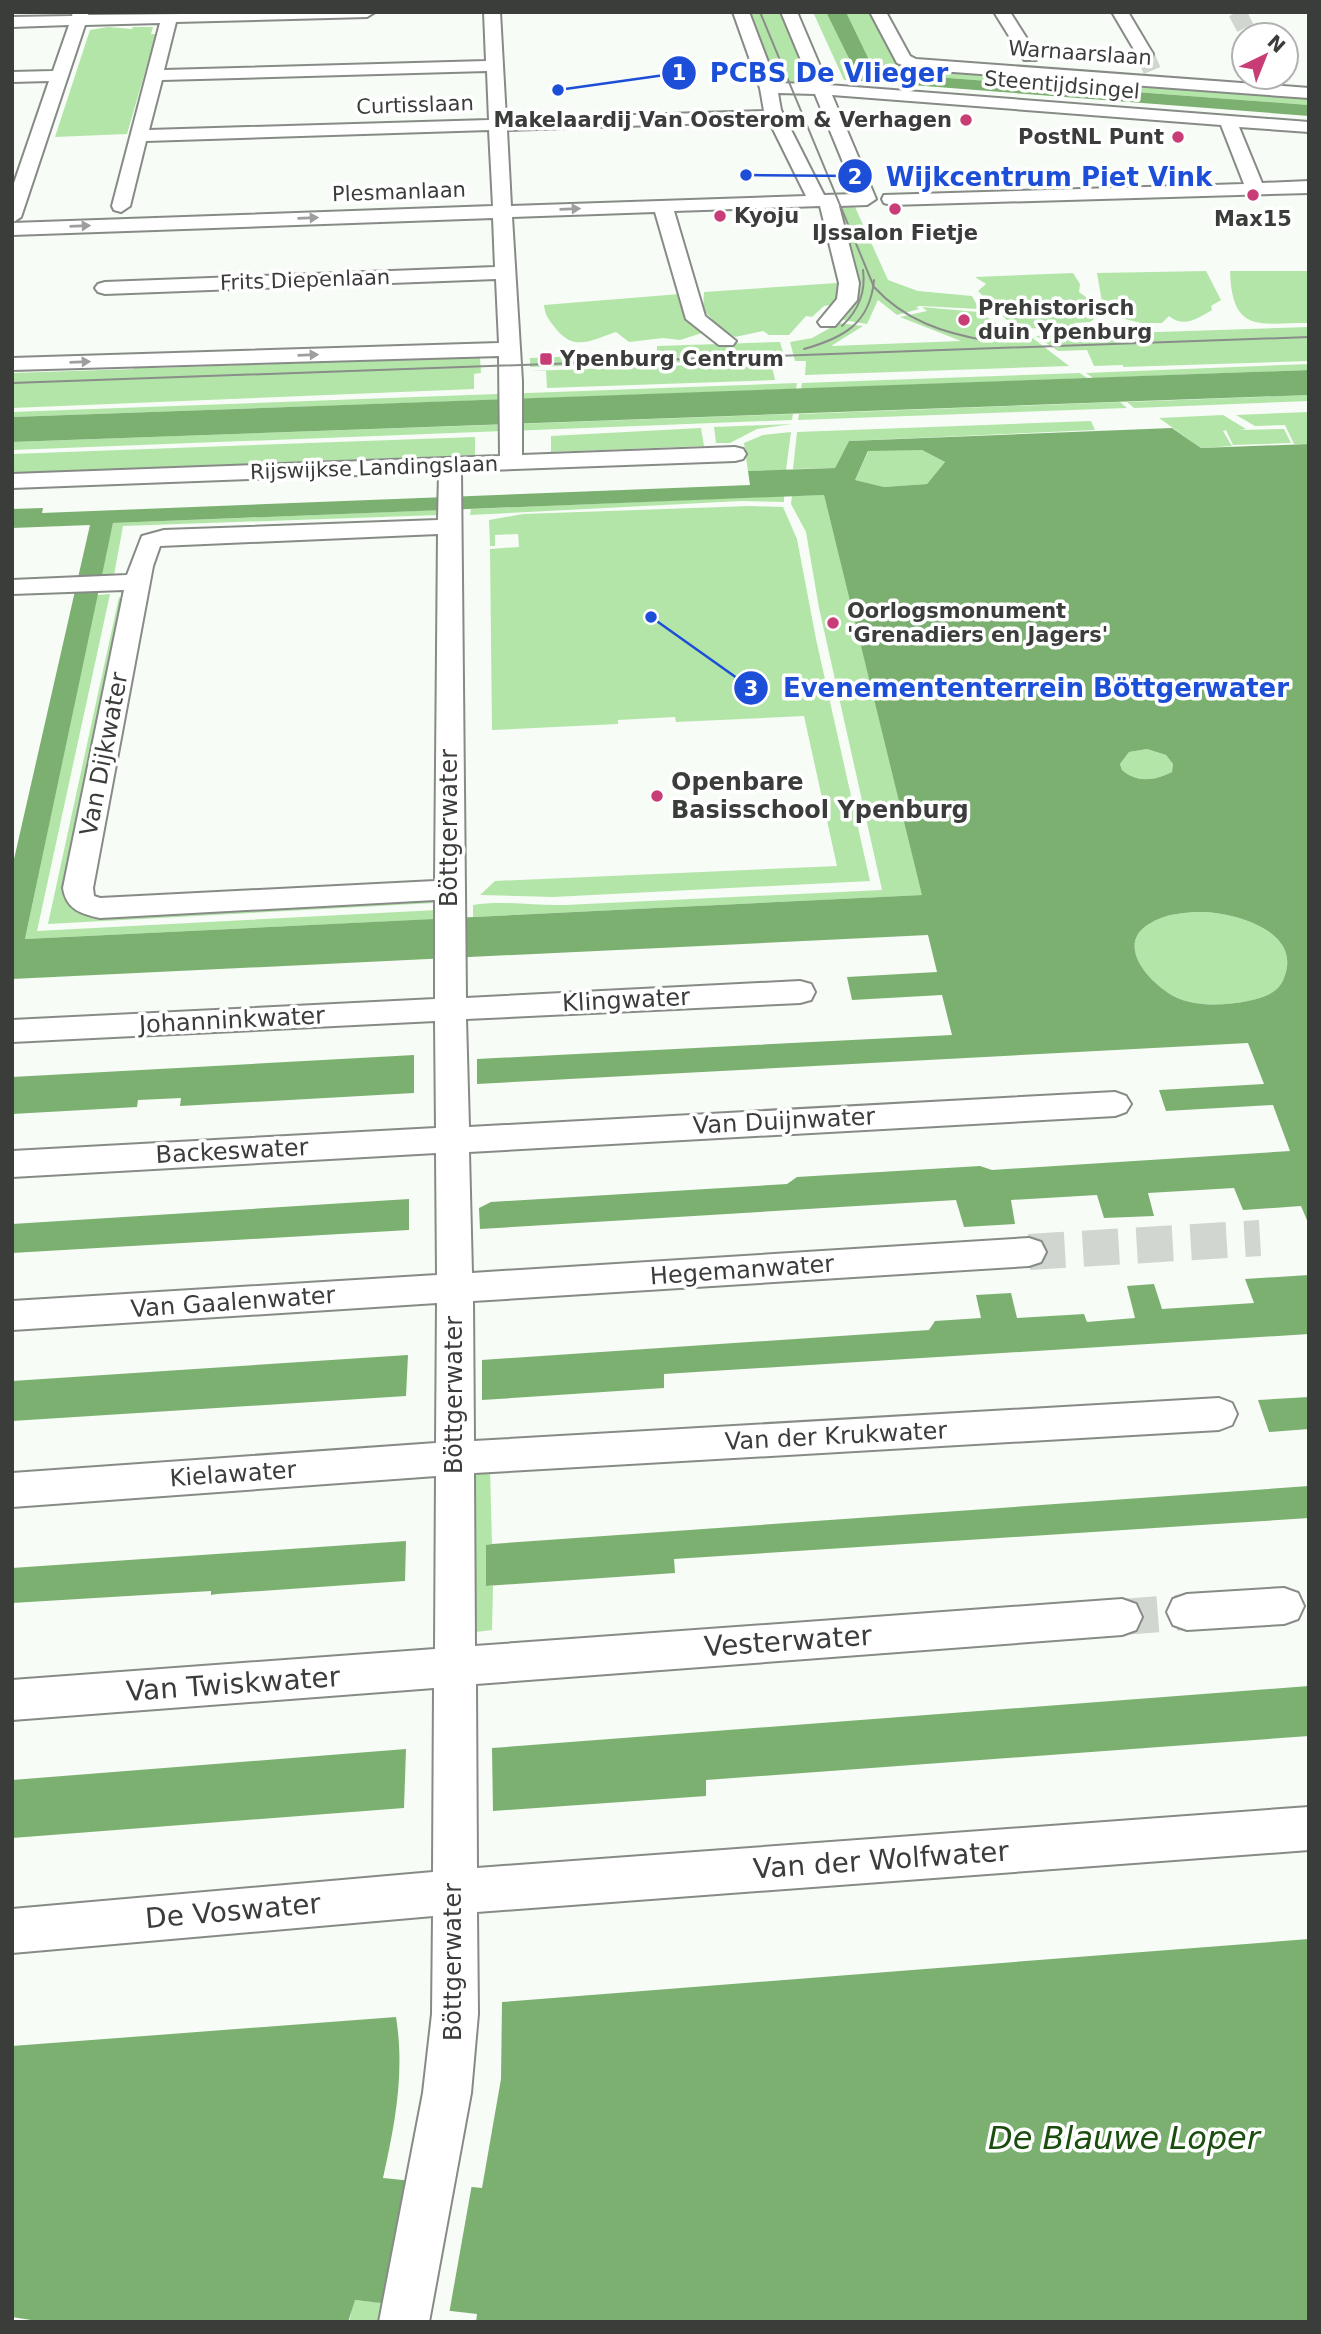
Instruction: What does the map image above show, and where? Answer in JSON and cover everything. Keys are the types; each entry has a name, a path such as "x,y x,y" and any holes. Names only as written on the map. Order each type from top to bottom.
{"street":[{"path":"12,22 80,16 169,18 367,12"},
{"path":"492,12 510,381 511,453"},
{"path":"741,12 769,88 772,110 806,182 823,200 849,283 847,300 828,322"},
{"path":"789,12 821,89"},
{"name":"Warnaarslaan","path":"878,12 903,59 908,62 1035,65 1309,93"},
{"path":"1002,12 1035,65"},
{"path":"1120,12 1145,54"},
{"path":"41,207 13,211 80,16"},
{"path":"146,205 114,206 132,169 137,136 169,18"},
{"path":"153,75 493,66"},
{"path":"12,77 60,76"},
{"name":"Steentijdsingel","path":"769,88 821,89 1309,127"},
{"name":"Plesmanlaan","path":"12,229 502,203 784,194 823,200 867,199 821,89"},
{"name":"Curtisslaan","path":"137,136 777,116"},
{"path":"1228,121 1255,189"},
{"path":"14,139 39,138"},
{"name":"Plesmanlaan","path":"290,200 663,207 784,194 806,182"},
{"path":"891,199 1309,187"},
{"path":"663,207 696,319 726,341"},
{"name":"Frits Diepenlaan","path":"105,288 505,273"},
{"path":"12,364 508,349"},
{"name":"Rijswijkse Landingslaan","path":"12,481 450,465 511,453 735,454"},
{"name":"Böttgerwater","path":"404,2322 434,2169 454,2035 454,1288 449,901 450,465"},
{"name":"Van Dijkwater","path":"449,901 100,908 83,903 78,888 146,546 157,538 450,510"},
{"path":"12,587 138,582"},
{"name":"Klingwater","path":"451,1009 800,992"},
{"name":"Johanninkwater","path":"12,1031 451,1009"},
{"name":"Van Duijnwater","path":"453,1139 1115,1104"},
{"name":"Backeswater","path":"12,1164 453,1139"},
{"name":"Hegemanwater","path":"454,1288 1030,1252"},
{"name":"Van Gaalenwater","path":"12,1316 454,1288"},
{"name":"Van der Krukwater","path":"454,1458 1219,1414"},
{"name":"Kielawater","path":"12,1489 454,1458"},
{"path":"1187,1612 1284,1606"},
{"name":"Vesterwater","path":"454,1665 1122,1617"},
{"name":"Van Twiskwater","path":"12,1700 454,1665"},
{"name":"Van der Wolfwater","path":"454,1892 1309,1828"},
{"name":"De Voswater","path":"12,1931 454,1892"}],"shaded area":[{"path":"744,12 785,12 813,82 781,82 771,78"},
{"path":"813,12 826,12 860,81 844,80"},
{"path":"846,12 873,12 896,60 1309,97 1309,105 882,73 874,70"},
{"path":"108,27 153,27 151,34 156,34 127,134 55,137 90,30"},
{"path":"855,207 888,280 918,291 972,296 979,309 920,306 916,307 919,309 897,315 878,300 867,324 843,320 857,293 858,279 852,251 836,208"},
{"path":"1206,271 1221,300 1211,306 1212,310 1196,319 1185,322 1169,316 1162,323 1141,323 1109,315 1102,302 1097,273"},
{"path":"1230,271 1309,271 1309,323 1276,324 1252,321 1236,306"},
{"path":"1073,273 1080,284 1079,292 1086,297 1094,319 1090,322 1075,323 1070,329 1015,328 978,291 986,284 975,277"},
{"path":"837,283 841,300 837,304 824,306 812,317 806,316 789,335 769,335 763,331 735,337 707,322 712,319 703,310 704,292"},
{"path":"680,294 687,315 702,333 680,340 663,338 629,342 616,332 591,341 577,342 563,336 556,329 546,315 544,305"},
{"path":"922,307 978,312 1011,332 1026,333 1069,366 805,375 806,361 795,361 790,342 812,338 839,323 863,326 831,346 961,341 900,317 927,311"},
{"path":"1309,327 1309,361 1094,366 1087,350 1058,351 1036,336"},
{"path":"780,342 785,359 530,367 530,358 657,353 657,346"},
{"path":"480,357 481,373 474,374 474,389 12,408 12,373 133,369 134,365 156,365 156,368"},
{"path":"771,362 775,380 547,388 546,371 530,371"},
{"path":"1309,364 1309,370 1093,378 1086,373"},
{"path":"1080,373 1087,378 801,389 802,383"},
{"path":"797,383 796,389 12,417 12,412"},
{"path":"1309,395 1309,401 1134,408 1127,402"},
{"path":"1120,402 1127,408 798,420 799,414"},
{"path":"1309,412 1309,444 1294,444 1285,425 1255,426 1236,415"},
{"path":"793,414 792,420 12,450 12,442"},
{"path":"1223,415 1246,429 1240,430 1284,429 1291,443 1233,445 1226,430 1223,431 1232,446 1201,448 1159,418"},
{"path":"1091,421 1095,430 849,441 835,468 793,469 797,432"},
{"path":"792,424 757,429 730,443 716,443 714,427"},
{"path":"701,428 704,446 551,452 551,436"},
{"path":"791,432 786,470 748,471 744,443 763,435"},
{"path":"475,437 475,455 12,473 12,454"},
{"path":"869,450 922,450 945,462 927,484 884,487 855,480"},
{"path":"824,495 923,895 473,917 473,905 484,904 565,905 882,890 819,608 806,532 791,504 792,496"},
{"path":"784,496 784,502 741,501 470,515 471,509"},
{"path":"783,507 797,539 816,639 870,881 553,897 480,895 495,881 837,866 804,716 676,722 675,717 618,720 618,724 492,730 490,549 519,547 518,534 495,535 495,546 490,546 489,520 523,514"},
{"path":"439,510 439,515 123,526 114,575 101,576 113,523"},
{"path":"110,594 37,931 437,910 436,919 25,939 97,595"},
{"path":"119,597 122,600 72,905 423,899 434,903 48,924"},
{"path":"1147,749 1166,755 1173,764 1172,772 1159,777 1140,779 1122,770 1120,764 1129,752"},
{"path":"1206,912 1249,921 1275,936 1283,947 1287,960 1283,981 1276,990 1249,1001 1205,1004 1180,999 1149,977 1136,955 1135,944 1139,933 1162,917"},
{"path":"490,1470 492,1544 487,1545 487,1586 493,1586 492,1630 476,1632 476,1473"},
{"path":"354,2300 386,2303 383,2322 349,2322"}],"water":[{"path":"826,12 846,12 874,70 882,73 1309,105 1309,116 860,81"},
{"path":"1309,370 1309,395 12,442 12,417"},
{"path":"1172,428 1201,448 1309,444 1309,1225 1301,1206 1243,1210 1234,1188 1148,1193 1154,1216 1104,1218 1097,1195 1011,1200 1015,1224 964,1227 956,1200 480,1229 479,1208 491,1202 787,1184 797,1177 980,1166 992,1170 1290,1151 1273,1105 1166,1111 1159,1090 1264,1084 1248,1043 477,1084 477,1059 952,1035 942,995 852,1000 847,977 937,972 928,935 12,979 12,868 90,525 12,528 12,509 43,508 42,513 750,485 748,471 835,468 849,441","holes":["922,450 945,462 927,484 884,487 855,480 868,451","824,495 922,895 25,939 113,523","1147,749 1166,755 1173,764 1172,772 1152,779 1134,777 1122,770 1120,764 1129,752","1206,912 1234,916 1275,936 1283,947 1287,960 1280,986 1266,996 1231,1004 1197,1003 1170,994 1149,977 1141,966 1135,944 1139,933 1149,924 1162,917"]},
{"path":"414,1055 414,1093 180,1106 181,1098 138,1100 137,1107 12,1114 12,1077"},
{"path":"409,1199 409,1230 12,1253 12,1224"},
{"path":"1309,1275 1309,1334 664,1374 664,1388 482,1400 482,1360 929,1330 935,1321 981,1318 976,1295 1011,1293 1017,1318 1084,1314 1087,1322 1135,1318 1127,1286 1154,1284 1162,1309 1254,1303 1245,1279"},
{"path":"408,1355 406,1396 12,1421 12,1381"},
{"path":"1309,1397 1309,1429 1269,1432 1258,1400"},
{"path":"1309,1486 1309,1518 674,1559 675,1573 486,1586 486,1545 492,1544"},
{"path":"406,1541 405,1581 211,1595 211,1591 12,1603 12,1568"},
{"path":"1309,1686 1309,1736 706,1780 706,1796 493,1811 492,1748"},
{"path":"406,1749 404,1808 12,1838 12,1780"},
{"name":"De Blauwe Loper","path":"1309,1939 1309,2322 476,2322 477,2314 355,2300 348,2322 44,2322 12,2317 12,2046 396,2017 399,2078 395,2118 383,2178 482,2188 501,2079 502,2002"}],"pier":[{"path":"412,2178 472,2184 449,2314 387,2307"}],"tunnel":[{"path":"1237,12 1242,21"},
{"path":"1145,54 1157,82"},
{"path":"1029,1252 1260,1238"},
{"path":"1122,1617 1187,1612"}],"tram line":[{"path":"760,12 873,285"},
{"path":"842,326 860,301 863,270"},
{"path":"873,285 874,280"},
{"path":"804,349 831,340 852,327 867,308 873,285"},
{"path":"873,285 899,309 926,324 988,341"},
{"path":"12,383 1309,337"}],"place":[{"name":"PCBS De Vlieger","path":"558,90"},
{"name":"Makelaardij Van Oosterom & Verhagen","path":"966,120"},
{"name":"PostNL Punt","path":"1178,137"},
{"name":"Wijkcentrum Piet Vink","path":"746,175"},
{"name":"Max15","path":"1253,195"},
{"name":"IJssalon Fietje","path":"895,209"},
{"name":"Kyoju","path":"720,216"},
{"name":"Prehistorisch duin Ypenburg","path":"964,320"},
{"name":"Ypenburg Centrum","path":"546,359"},
{"name":"Evenemententerrein Böttgerwater","path":"651,617"},
{"name":"Oorlogsmonument 'Grenadiers en Jagers'","path":"833,623"},
{"name":"Openbare Basisschool Ypenburg","path":"657,796"}]}
